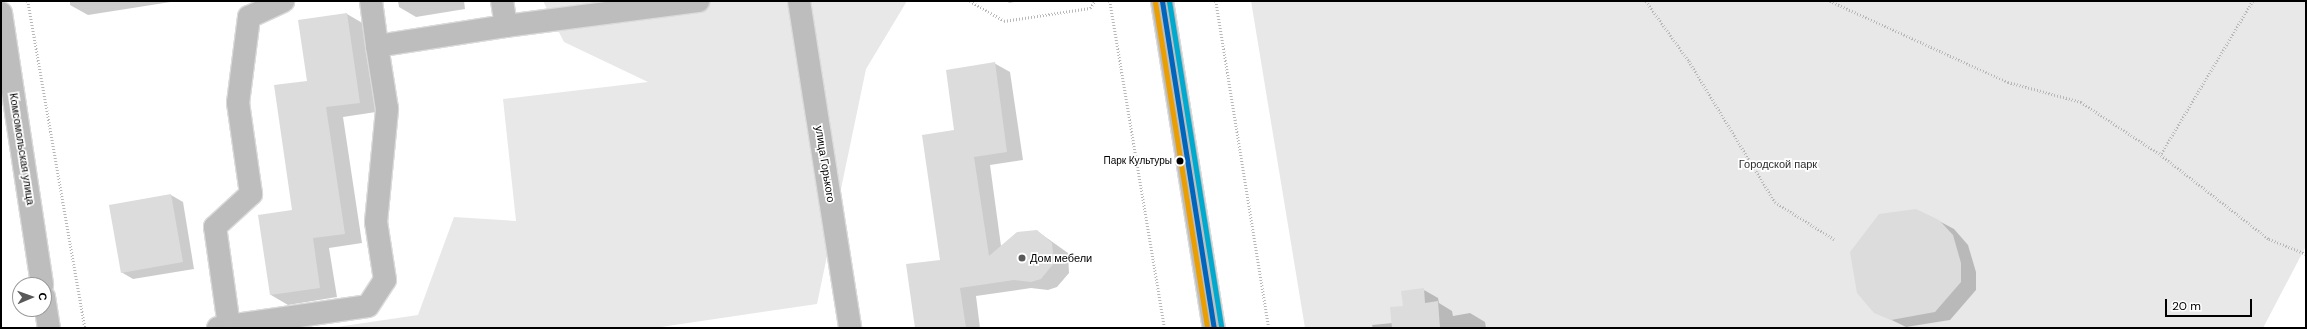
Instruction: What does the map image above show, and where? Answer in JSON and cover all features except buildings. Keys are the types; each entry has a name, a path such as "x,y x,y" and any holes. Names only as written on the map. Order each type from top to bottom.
{"street":[{"path":"283,1 249,17 238,103 251,194 215,227 224,327 368,306 385,280 376,222 387,109 371,1"},
{"path":"502,1 506,26"},
{"path":"377,46 506,26 698,1"},
{"name":"улица Горького","path":"799,1 850,328"},
{"path":"1162,1 1214,328"},
{"name":"Комсомольская улица","path":"1,13 41,277"},
{"path":"47,317 49,328"}],"path":[{"path":"28,1 85,328"},
{"path":"970,1 1004,21 1090,8 1095,1"},
{"path":"1110,1 1165,328"},
{"path":"1216,1 1269,328"},
{"path":"1646,1 1689,61 1775,202 1834,239"},
{"path":"1830,1 2008,82 2081,102 2161,155 2269,239 2306,254"},
{"path":"2161,155 2253,1"}],"green space":[{"path":"543,1 907,1 866,69 817,304 654,328 330,328 418,315 454,217 516,221 503,99 648,82 564,42"},
{"name":"Городской парк","path":"1251,1 2306,1 2306,246 2263,328 1305,328"}],"transit line":[{"path":"1162,1 1214,328"},
{"path":"1169,1 1221,327"},
{"path":"1155,2 1207,328"}],"place":[{"name":"Парк Культуры","path":"1180,161"},
{"name":"Дом мебели","path":"1022,258"}]}
